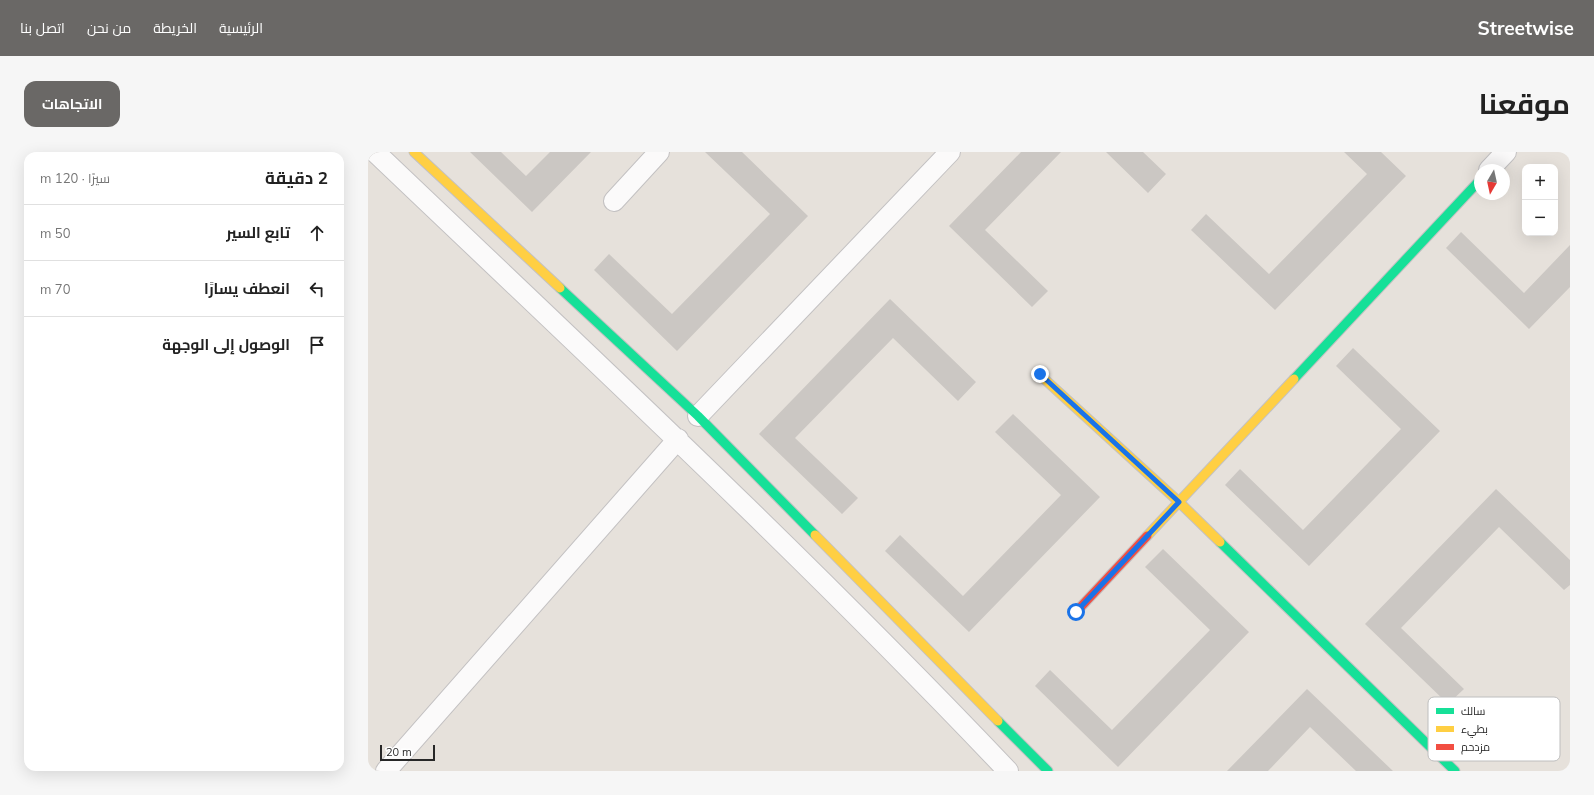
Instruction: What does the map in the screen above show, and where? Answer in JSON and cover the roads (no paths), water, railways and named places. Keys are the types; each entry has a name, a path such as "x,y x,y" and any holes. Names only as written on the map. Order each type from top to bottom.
{"street":[{"path":"375,152 678,440 957,717 1008,771"},
{"path":"414,152 698,416 1048,771"},
{"path":"614,201 660,152"},
{"path":"698,416 950,152"},
{"path":"1495,164 1506,152"},
{"path":"1076,612 1474,186"},
{"path":"1040,374 1179,502 1428,746"},
{"path":"386,771 678,440"},
{"path":"1444,761 1454,771"}]}
